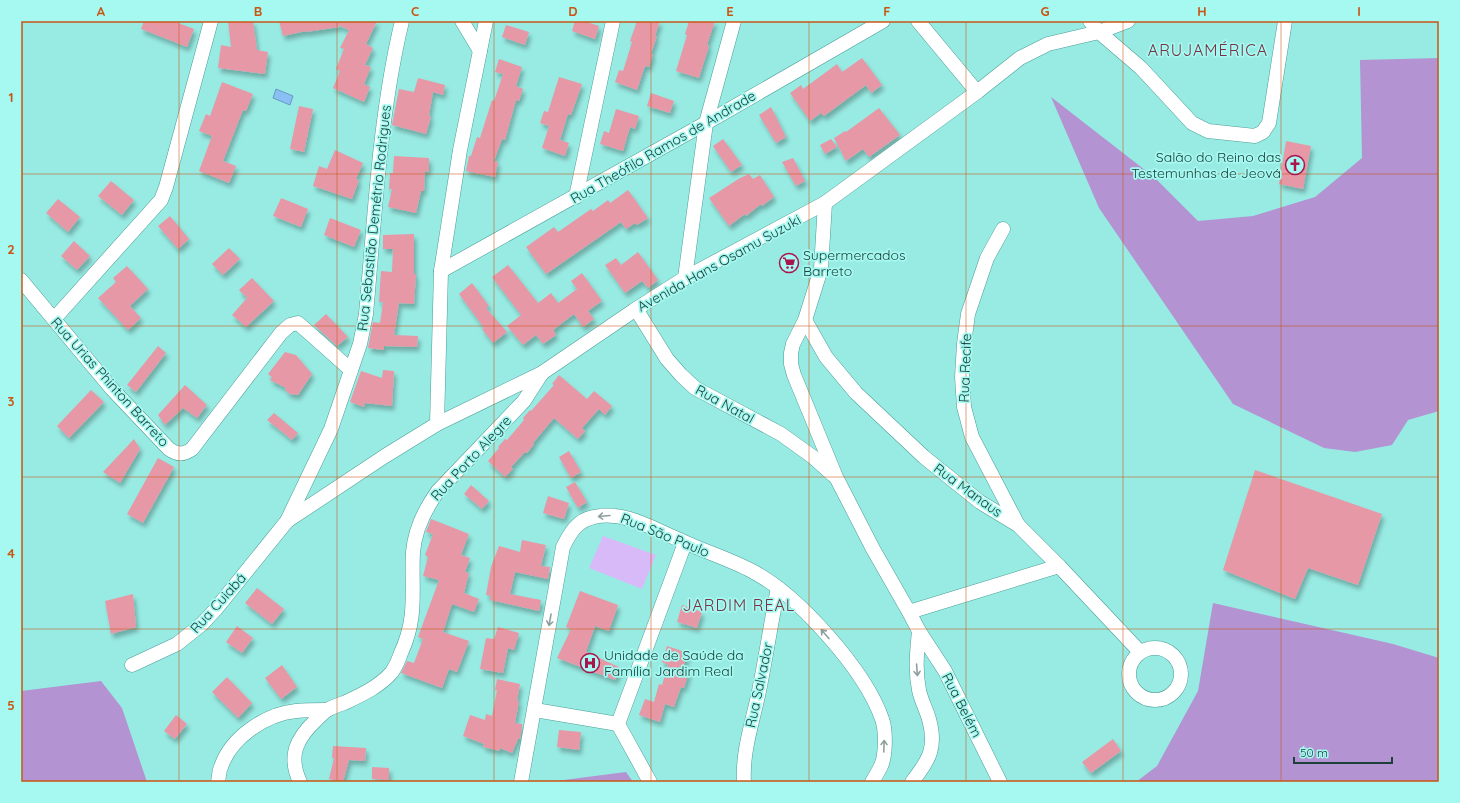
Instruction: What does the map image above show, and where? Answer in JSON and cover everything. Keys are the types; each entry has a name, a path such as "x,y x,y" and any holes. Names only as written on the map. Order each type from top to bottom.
{"street":[{"path":"54,319 161,200 166,187 211,21"},
{"name":"Rua Sebastião Demétrio Rodrigues","path":"287,521 331,429 360,344 366,314 385,114 402,21"},
{"path":"462,21 480,51"},
{"path":"437,424 441,271 460,150 486,21"},
{"path":"576,197 613,21"},
{"path":"685,278 706,123 734,21"},
{"name":"Rua Theófilo Ramos de Andrade","path":"441,271 576,197 882,21"},
{"path":"918,21 977,92"},
{"path":"1090,21 1099,32 1141,68 1192,123 1208,131 1255,136 1263,132 1269,124 1284,21"},
{"name":"Avenida Hans Osamu Suzuki","path":"287,521 385,456 437,424 542,373 636,309 685,278 825,203 977,92 1020,58 1048,44 1099,32 1128,21"},
{"path":"825,203 821,269 805,320 793,344 791,364 794,375 836,477 918,631 916,659 919,691 929,720 932,737 930,756 912,782"},
{"name":"Rua Recife","path":"1002,229 987,258 968,314 962,377 963,399 972,437 1018,526"},
{"name":"Rua Urias Phinton Barreto","path":"21,280 112,389 168,449 177,455 186,453 192,448 281,334 290,325 298,323 351,370"},
{"name":"Rua Natal","path":"636,309 667,359 681,376 695,388 780,434 813,457 836,477"},
{"name":"Rua Manaus","path":"805,320 826,356 856,393 924,457 980,502 1018,526 1059,566 1140,652"},
{"name":"Rua Porto Alegre","path":"300,782 296,772 295,756 296,747 301,736 327,710 367,692 382,682 392,671 404,647 410,629 413,612 413,551 419,525 426,507 438,491 524,401 542,373"},
{"name":"Rua São Paulo","path":"521,782 563,547 570,533 579,523 593,517 615,515 641,523 752,571 778,588 807,612 845,657 861,680 874,702 882,720 885,746 881,765 872,782"},
{"name":"Rua Cuiabá","path":"132,665 177,644 202,624 287,521"},
{"path":"650,782 618,724 685,543"},
{"path":"909,612 1059,566"},
{"name":"Rua Salvador","path":"744,782 748,736 761,679 778,588"},
{"name":"Rua Belém","path":"918,631 945,671 1000,782"},
{"path":"218,782 221,767 237,740 263,721 279,714 296,711 327,710"},
{"path":"535,710 618,724"}],"shaded area":[{"path":"1439,58 1439,411 1408,420 1392,445 1355,452 1324,448 1233,404 1099,208 1051,97 1154,177 1198,221 1253,216 1315,197 1362,158 1360,60"},
{"path":"603,536 656,555 642,589 589,568"},
{"path":"1213,603 1393,644 1439,658 1439,782 1136,782 1157,766 1198,691"},
{"path":"101,681 122,708 147,782 21,782 21,691"},
{"path":"626,772 633,782 548,782"}],"water":[{"path":"276,89 293,96 290,105 273,98"}],"building":[{"path":"144,21 173,21 194,29 187,47 141,29"},
{"path":"228,21 253,21 257,50 268,52 265,74 218,68 221,45 231,47"},
{"path":"279,21 377,21 366,44 373,48 365,65 371,67 364,84 370,87 364,102 333,88 340,71 336,69 344,49 340,48 349,30 338,25 339,27 306,31 283,36"},
{"path":"575,21 584,21 599,26 595,39 572,31"},
{"path":"637,21 660,21 655,36 657,36 651,54 653,54 649,67 645,66 637,90 615,82 619,70 623,71 632,42 630,41"},
{"path":"689,21 715,21 707,45 709,46 699,78 676,71 687,35 685,34"},
{"path":"506,25 529,32 525,45 502,37"},
{"path":"862,58 882,85 871,93 866,85 824,116 821,113 810,121 790,93 801,85 803,89 837,64 842,72"},
{"path":"499,59 522,67 516,86 523,89 519,101 516,100 505,140 502,139 494,161 498,162 495,177 466,171 469,156 471,156 477,137 480,138 492,100 494,101 503,74 495,72"},
{"path":"559,77 582,84 571,115 568,114 560,140 569,143 565,156 542,148 549,126 540,123 544,111 548,112"},
{"path":"418,78 445,85 443,95 433,92 429,116 431,117 426,134 392,125 399,89 414,92"},
{"path":"222,82 253,94 246,111 243,110 223,161 236,166 229,183 199,171 212,136 199,131 206,114 210,116"},
{"path":"651,93 674,101 670,113 647,106"},
{"path":"299,106 313,109 304,152 290,149"},
{"path":"771,107 786,137 776,143 759,115"},
{"path":"879,108 900,135 869,157 863,149 846,161 834,138 845,131 846,132"},
{"path":"616,109 639,116 635,129 630,127 623,151 600,144 604,131 609,133"},
{"path":"723,139 742,165 731,172 713,146"},
{"path":"831,139 837,147 825,154 820,145"},
{"name":"Salão do Reino das Testemunhas de Jeová","path":"1286,141 1311,146 1303,189 1279,184"},
{"path":"335,150 363,163 356,179 359,180 352,199 313,186 319,166 327,169"},
{"path":"394,156 429,158 429,172 425,171 424,191 421,191 416,213 388,207 392,189 389,189 390,173 393,173"},
{"path":"793,158 805,181 796,186 782,162"},
{"path":"749,174 753,179 760,175 774,197 762,206 761,204 746,216 745,214 729,226 709,198 740,178"},
{"path":"111,181 134,200 122,215 98,196"},
{"path":"628,190 648,218 637,225 635,223 626,229 621,222 546,274 526,247 554,227 558,232 591,209 593,211 608,200 610,203"},
{"path":"281,198 308,209 301,227 273,216"},
{"path":"58,199 80,217 68,232 46,213"},
{"path":"170,216 189,239 178,249 158,226"},
{"path":"330,218 361,230 354,247 324,235"},
{"path":"414,234 414,274 416,274 414,304 399,303 394,335 418,336 417,347 384,346 384,350 368,348 373,322 380,323 383,302 379,302 381,271 392,272 393,249 383,249 383,235"},
{"path":"74,241 90,256 77,270 61,256"},
{"path":"229,248 240,259 223,275 212,264"},
{"path":"638,252 658,280 648,288 642,281 625,293 605,265 616,258 621,265"},
{"path":"508,265 538,303 551,293 558,303 577,289 571,281 582,273 602,301 588,311 594,319 583,327 574,314 553,330 556,335 543,344 536,335 523,345 507,326 521,315 492,277"},
{"path":"127,266 148,289 130,306 141,318 128,330 98,298 116,282 113,278"},
{"path":"252,278 274,301 246,327 232,315 247,298 239,290"},
{"path":"472,283 489,306 486,308 507,332 493,343 459,294"},
{"path":"326,314 348,337 337,346 314,325"},
{"path":"158,346 166,353 136,392 127,385"},
{"path":"285,352 296,355 312,374 298,395 290,394 285,390 286,388 270,380 272,377 268,374"},
{"path":"383,370 394,371 392,406 365,403 364,407 350,402 361,371 382,378"},
{"path":"559,375 587,399 594,391 612,406 605,415 599,409 582,428 585,431 578,439 554,418 533,443 534,444 527,453 525,452 511,467 513,469 505,477 488,461 505,439 507,440 524,420 523,418 554,385 552,384"},
{"path":"185,385 207,405 197,418 183,408 165,425 158,415"},
{"path":"91,390 104,402 69,438 57,426"},
{"path":"274,413 298,433 292,440 267,420"},
{"path":"134,439 140,449 120,483 103,472"},
{"path":"569,451 581,472 571,478 559,457"},
{"path":"158,458 174,467 143,523 127,514"},
{"path":"1255,470 1382,514 1358,585 1308,568 1295,599 1223,570"},
{"path":"575,482 587,502 578,508 566,487"},
{"path":"471,485 489,501 482,509 464,494"},
{"path":"548,496 569,503 564,519 543,513"},
{"path":"431,519 469,534 461,555 470,558 465,572 469,573 464,593 479,599 474,612 452,604 443,632 469,641 457,672 449,669 442,688 401,673 407,661 414,663 423,639 418,637 439,580 423,576 428,557 425,555 433,534 426,532"},
{"path":"522,540 546,545 541,566 550,567 548,579 515,572 510,594 541,600 539,611 490,600 491,596 486,595 491,567 499,546 520,552"},
{"path":"257,588 284,609 272,624 245,603"},
{"path":"580,591 618,605 609,631 595,626 586,652 621,668 615,680 557,658 571,629 566,627"},
{"path":"133,594 136,627 111,634 105,601"},
{"path":"682,605 702,612 697,628 677,622"},
{"path":"237,626 253,638 242,653 226,642"},
{"path":"498,627 519,633 514,650 508,648 503,673 480,669 486,638 494,639"},
{"path":"667,646 688,653 682,670 689,672 684,688 681,687 674,707 665,704 660,722 639,715 645,699 654,702 659,684 662,685 668,665 662,662"},
{"path":"282,665 297,687 281,699 265,678"},
{"path":"227,677 252,703 238,718 212,692"},
{"path":"497,679 520,684 515,723 522,724 522,727 520,739 518,739 512,753 500,748 500,751 483,747 484,744 463,736 470,715 485,720 486,714 492,716 497,690 495,690"},
{"path":"176,715 187,724 175,739 164,731"},
{"path":"559,730 581,732 579,750 557,747"},
{"path":"1113,739 1121,751 1091,773 1082,762"},
{"path":"333,746 366,748 365,761 349,760 343,782 329,779 334,758 332,758"},
{"path":"372,767 389,768 389,780 372,779"}],"place":[{"name":"Salão do Reino das Testemunhas de Jeová","path":"1295,165"},
{"name":"Supermercados Barreto","path":"789,263"},
{"name":"Unidade de Saúde da Família Jardim Real","path":"590,663"}],"district":[{"name":"ARUJAMÉRICA","path":"1208,50"},
{"name":"JARDIM REAL","path":"739,605"}]}
